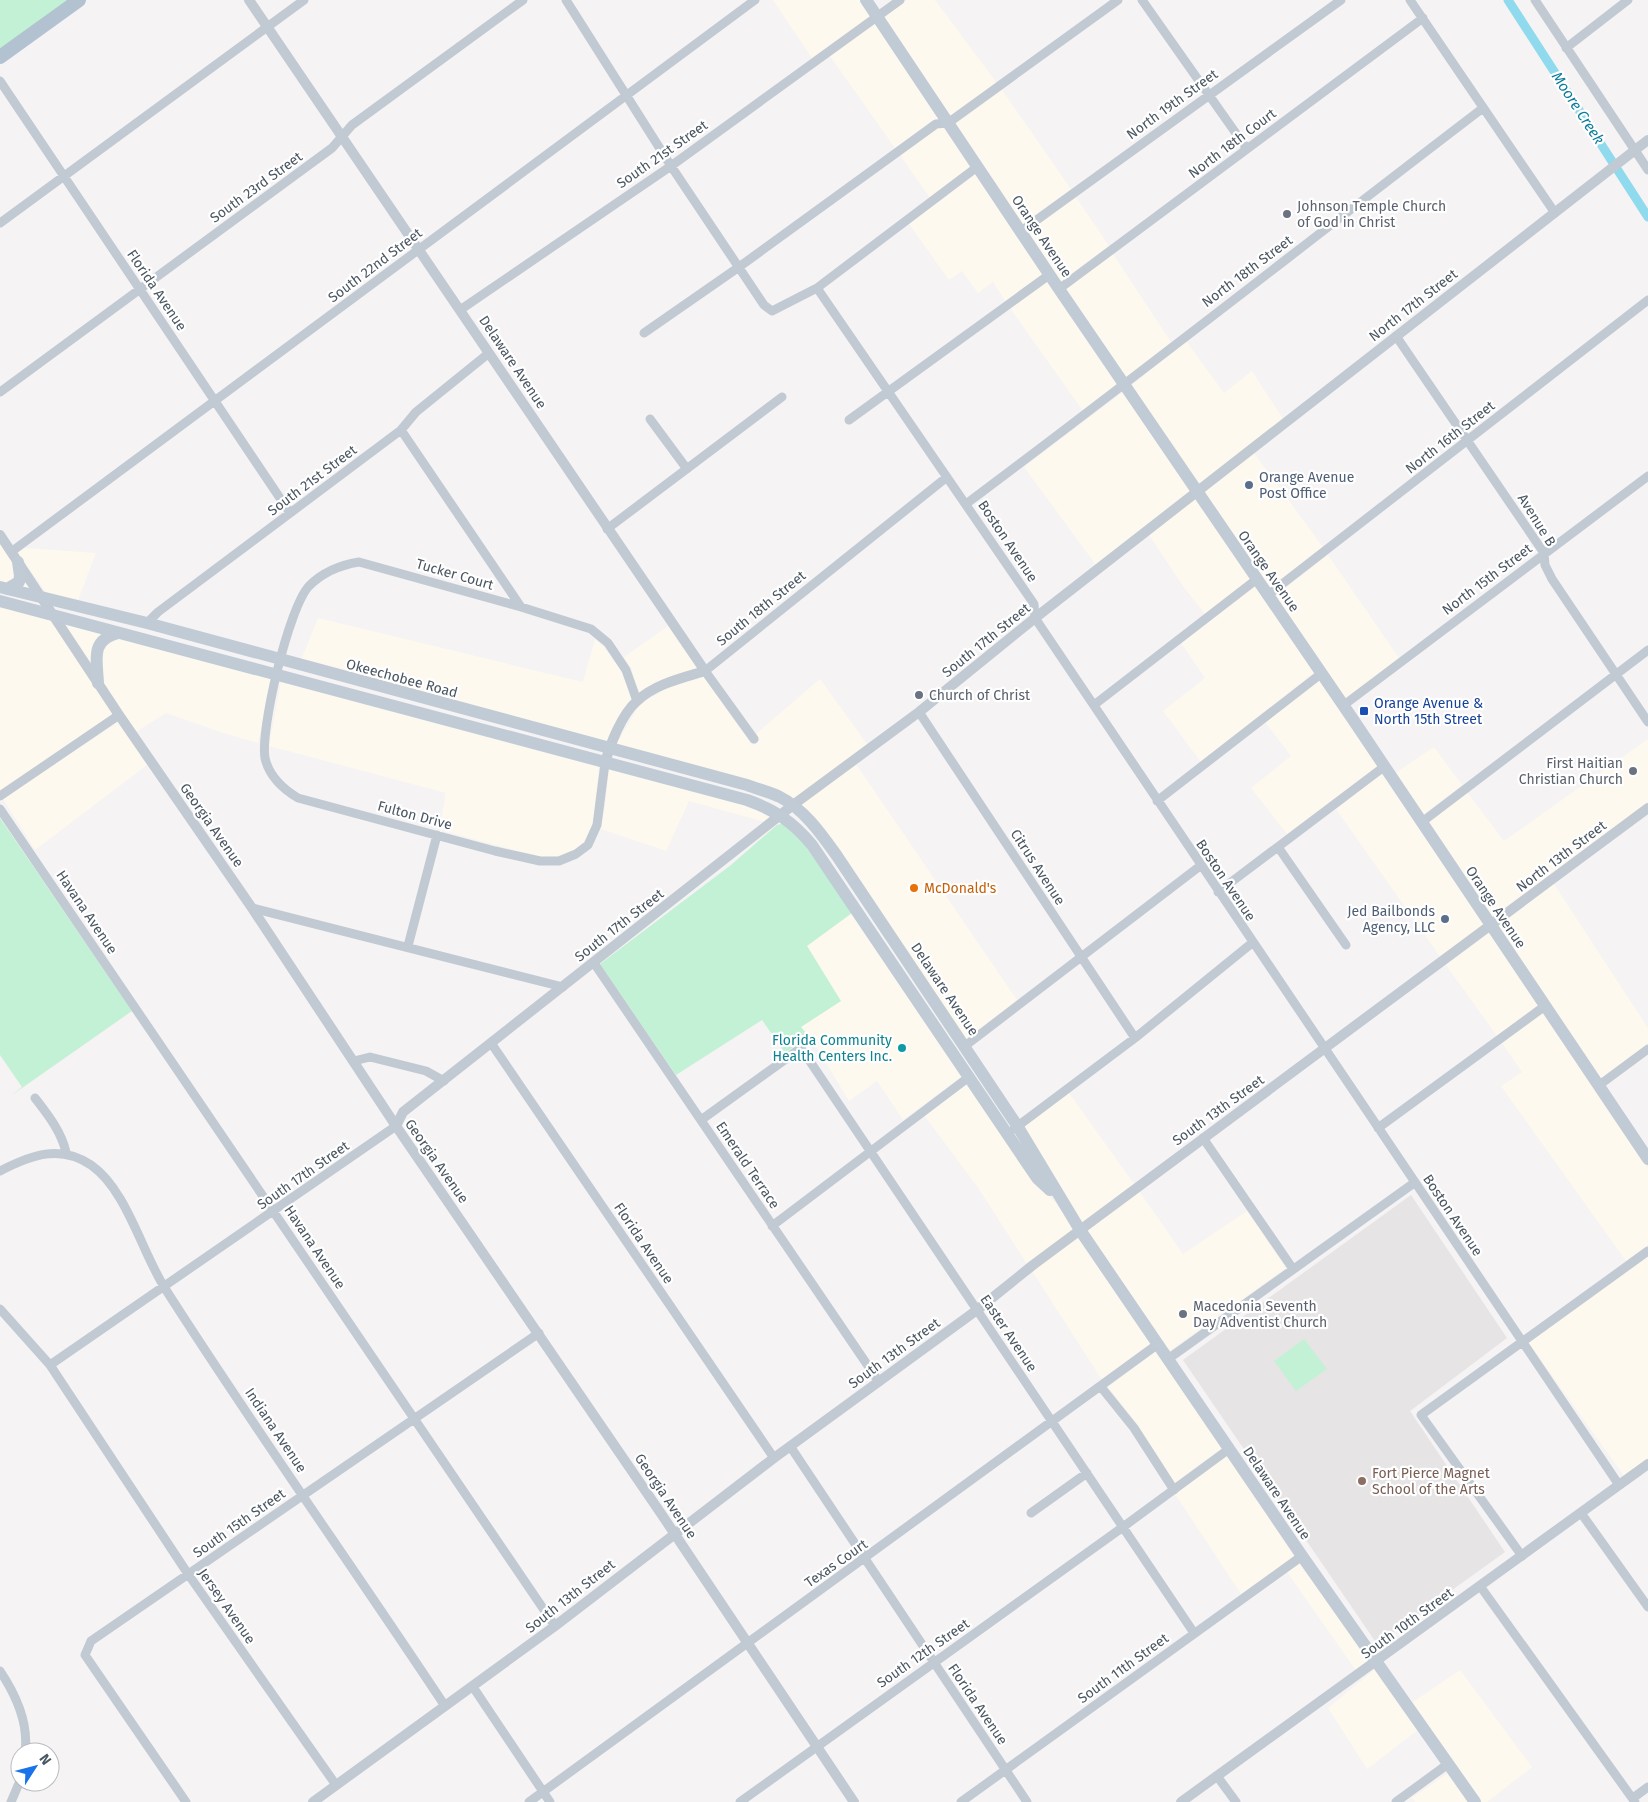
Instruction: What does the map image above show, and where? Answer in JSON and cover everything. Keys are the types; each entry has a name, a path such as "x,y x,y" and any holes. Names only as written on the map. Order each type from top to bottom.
{"main road":[{"path":"0,57 79,0"},
{"name":"Orange Avenue","path":"866,0 1058,289 1196,493 1344,705 1648,1159"},
{"path":"4,588 18,582 20,576 15,557"},
{"name":"Okeechobee Road","path":"4,588 147,623 746,785 780,797 793,805"},
{"path":"0,601 747,800 781,815"},
{"path":"98,683 98,647 101,641 109,635 118,633"},
{"name":"Delaware Avenue","path":"793,805 822,835 1018,1126 1059,1198 1080,1230 1302,1556 1475,1802"},
{"name":"Delaware Avenue","path":"781,815 794,824 812,845 1037,1178 1059,1198"}],"street":[{"name":"Delaware Avenue","path":"249,0 607,529 754,739"},
{"path":"0,222 304,0"},
{"name":"South 23rd Street","path":"0,392 332,148 352,125 523,0"},
{"path":"566,0 671,166 764,305 772,311 817,288 978,167"},
{"name":"South 22nd Street","path":"15,557 215,402 755,0"},
{"name":"South 21st Street","path":"460,310 671,166 900,0"},
{"path":"644,333 739,267 936,124 948,123 1118,0"},
{"path":"1142,0 1247,149"},
{"name":"North 19th Street","path":"1020,232 1341,0"},
{"path":"1410,0 1555,213"},
{"path":"1535,0 1648,170"},
{"path":"1566,48 1628,0"},
{"name":"North 18th Court","path":"1058,289 1423,18"},
{"name":"Florida Avenue","path":"0,81 290,513"},
{"name":"North 18th Street","path":"1124,386 1199,325 1483,108"},
{"name":"North 17th Street","path":"1196,493 1648,140"},
{"path":"849,420 1049,274"},
{"name":"Boston Avenue","path":"817,288 1034,604 1035,618 1252,944 1619,1485"},
{"name":"North 16th Street","path":"1268,596 1648,300"},
{"name":"Avenue B","path":"1396,336 1544,553 1545,565 1552,579 1648,722"},
{"name":"South 21st Street","path":"147,623 158,612 402,430 416,412 489,353"},
{"path":"966,504 1124,386"},
{"path":"607,529 782,397"},
{"path":"650,419 687,469"},
{"path":"402,430 521,607"},
{"name":"North 15th Street","path":"1344,705 1648,476"},
{"name":"South 18th Street","path":"605,763 608,749 637,701 666,684 705,670 947,477"},
{"name":"South 17th Street","path":"50,1365 396,1126 404,1112 491,1043 793,805 918,712 1196,493"},
{"name":"Georgia Avenue","path":"0,535 119,715 252,908 396,1126 539,1333 854,1802"},
{"name":"Tucker Court","path":"279,660 298,600 308,587 324,574 343,565 359,562 521,607 591,629 608,643 626,670 637,701"},
{"path":"1094,705 1257,579"},
{"path":"1422,822 1648,650"},
{"name":"Fulton Drive","path":"279,660 263,742 270,770 284,790 298,798 540,861 559,861 576,854 588,845 597,825 605,763"},
{"path":"1157,801 1322,673"},
{"name":"Citrus Avenue","path":"918,712 1135,1038"},
{"path":"0,796 119,715"},
{"path":"1218,892 1385,766"},
{"name":"North 13th Street","path":"1491,926 1648,808"},
{"name":"Havana Avenue","path":"0,809 555,1626"},
{"path":"408,946 437,835"},
{"path":"1278,847 1346,945"},
{"path":"965,1046 1200,866"},
{"path":"252,908 408,946 563,987"},
{"name":"South 13th Street","path":"313,1802 473,1687 790,1446 977,1310 999,1290 1491,926"},
{"path":"1007,1134 1135,1038 1252,944"},
{"name":"Emerald Terrace","path":"594,963 878,1382"},
{"path":"1378,1128 1545,1006"},
{"name":"Florida Avenue","path":"491,1043 774,1458"},
{"name":"Easter Avenue","path":"701,1120 801,1048 871,1149 1194,1633"},
{"path":"1598,1086 1648,1049"},
{"path":"354,1061 370,1057 426,1071 444,1081"},
{"path":"772,1226 968,1077"},
{"path":"0,1171 28,1157 66,1152 63,1140 54,1123 35,1098"},
{"path":"1203,1138 1293,1269"},
{"name":"Indiana Avenue","path":"66,1152 91,1165 112,1183 164,1288 445,1706"},
{"path":"1168,1358 1414,1183"},
{"path":"1522,1556 1422,1415 1648,1251"},
{"name":"Jersey Avenue","path":"0,1309 50,1365 188,1574 336,1785"},
{"name":"South 15th Street","path":"186,1802 85,1655 91,1641 539,1333"},
{"name":"Texas Court","path":"529,1802 1158,1344"},
{"path":"1100,1387 1134,1428 1174,1490"},
{"name":"Florida Avenue","path":"790,1446 1027,1802"},
{"name":"South 12th Street","path":"740,1802 1123,1527 1229,1448"},
{"name":"South 10th Street","path":"1181,1802 1648,1464"},
{"path":"1031,1513 1087,1473"},
{"path":"1581,1513 1648,1607"},
{"name":"South 11th Street","path":"961,1802 1302,1556"},
{"path":"1480,1586 1634,1800 1648,1787"},
{"path":"0,1671 13,1690 24,1720 25,1742"},
{"path":"473,1687 550,1802"},
{"path":"1396,1802 1448,1764"},
{"path":"1217,1776 1236,1802"}],"shaded area":[{"path":"773,0 860,0 871,16 812,58"},
{"path":"907,0 935,0 997,83 950,117 884,17"},
{"path":"876,23 940,119 933,120 895,148 830,56"},
{"path":"1002,90 1071,189 1022,225 955,124"},
{"path":"937,128 945,128 971,167 930,198 900,155"},
{"path":"976,174 1043,274 1005,301 993,282 978,293 962,271 949,280 909,224"},
{"path":"1076,197 1109,246 1060,282 1027,233"},
{"path":"1113,254 1171,342 1126,379 1065,290"},
{"path":"1047,281 1118,385 1083,411 1010,308"},
{"path":"1186,341 1224,393 1252,371 1283,419 1198,486 1131,386"},
{"path":"1123,392 1190,492 1096,565 1024,467"},
{"path":"1254,453 1323,547 1270,589 1203,493"},
{"path":"1195,499 1251,579 1205,614 1183,586 1149,535"},
{"path":"0,544 5,552 33,591 0,583"},
{"path":"25,548 96,553 78,600 48,595 18,553"},
{"path":"1328,555 1399,658 1345,699 1275,596"},
{"path":"1256,586 1315,672 1201,762 1163,711 1205,678 1181,643"},
{"path":"0,605 50,618 113,714 0,791"},
{"path":"318,618 583,682 595,639 604,647 622,672 632,701 606,744 301,660"},
{"path":"64,622 272,679 258,743 166,713 136,732"},
{"path":"668,626 697,668 640,694 631,668 624,657"},
{"path":"703,676 752,745 760,740 756,734 820,679 867,744 794,799 615,746 640,704 667,688"},
{"path":"1320,680 1379,766 1287,834 1251,788 1291,756 1265,722"},
{"path":"281,682 599,767 593,824 584,842 574,851 559,856 541,857 439,830 446,793 269,746"},
{"path":"118,722 147,765 35,850 3,799"},
{"path":"1648,739 1648,803 1493,919 1428,822 1467,792 1504,841"},
{"path":"1434,747 1462,785 1423,815 1395,773"},
{"path":"856,764 1017,1000 966,1039 800,805"},
{"path":"609,769 745,804 773,816 765,822 689,801 666,851 600,830 605,807"},
{"path":"1383,773 1485,925 1441,958 1336,809"},
{"path":"1554,884 1648,1028 1648,1044 1600,1080 1497,927"},
{"path":"852,913 962,1076 903,1120 877,1081 849,1101 813,1041 801,1027 841,1001 807,946"},
{"path":"1490,932 1538,1005 1497,1036 1446,965"},
{"path":"1543,1012 1648,1168 1648,1245 1626,1261 1501,1086 1522,1072 1502,1043"},
{"path":"967,1083 1033,1181 1055,1202 1074,1229 1027,1264 979,1189 924,1115"},
{"path":"1069,1093 1134,1184 1081,1223 1024,1127"},
{"path":"1139,1191 1183,1254 1247,1211 1286,1268 1169,1351 1086,1231"},
{"name":"Fort Pierce Magnet School of the Arts","path":"1411,1195 1507,1338 1410,1411 1505,1552 1377,1644 1183,1360"},
{"path":"1078,1236 1152,1344 1102,1380 1032,1271"},
{"path":"1648,1256 1648,1458 1624,1476 1528,1342"},
{"path":"1156,1351 1222,1448 1175,1483 1138,1425 1108,1387"},
{"path":"1227,1455 1296,1555 1241,1594 1175,1494"},
{"path":"1301,1563 1370,1662 1357,1672 1287,1572"},
{"path":"1383,1664 1413,1702 1460,1670 1532,1767 1487,1802 1482,1802"},
{"path":"1375,1669 1418,1730 1367,1769 1328,1708"},
{"path":"1448,1773 1469,1802 1415,1802 1412,1798"}],"green space":[{"path":"0,0 71,0 0,51"},
{"path":"0,818 132,1011 12,1095 22,1087 0,1055"},
{"path":"784,823 797,834 852,913 807,946 841,1001 801,1027 813,1041 806,1046 802,1041 785,1053 762,1020 676,1075 600,964 731,865 777,825"},
{"path":"1304,1339 1327,1369 1296,1391 1274,1361"}],"waterway":[{"name":"Moore Creek","path":"1508,0 1648,217"}],"place":[{"name":"Johnson Temple Church of God in Christ","path":"1287,214"},
{"name":"Orange Avenue Post Office","path":"1249,485"},
{"name":"Church of Christ","path":"919,695"},
{"name":"Orange Avenue & North 15th Street","path":"1364,711"},
{"name":"First Haitian Christian Church","path":"1633,771"},
{"name":"McDonald's","path":"914,888"},
{"name":"Jed Bailbonds Agency, LLC","path":"1445,919"},
{"name":"Florida Community Health Centers Inc.","path":"902,1048"},
{"name":"Macedonia Seventh Day Adventist Church","path":"1183,1314"},
{"name":"Fort Pierce Magnet School of the Arts","path":"1362,1481"}]}
